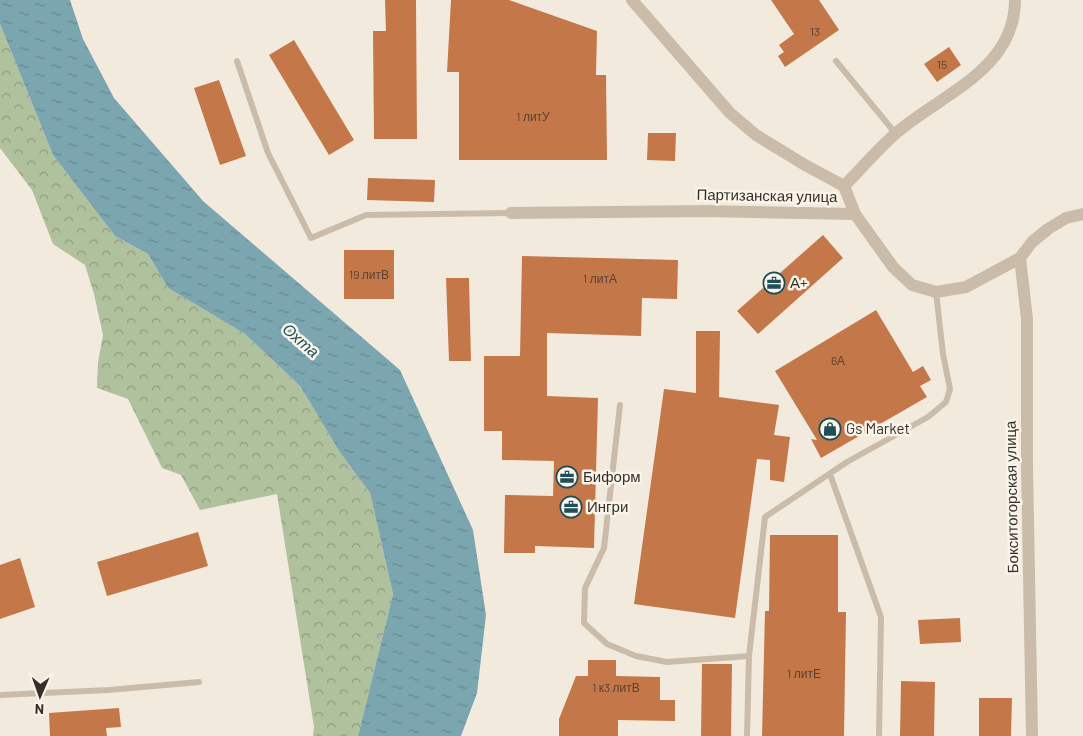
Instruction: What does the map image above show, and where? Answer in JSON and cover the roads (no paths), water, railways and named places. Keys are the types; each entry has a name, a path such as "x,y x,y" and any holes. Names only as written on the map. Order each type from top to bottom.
{"street":[{"path":"632,0 730,113 756,134 805,165 844,186 855,214"},
{"path":"844,186 896,134 982,70 998,55 1009,36 1015,12 1015,0"},
{"name":"Партизанская улица","path":"510,213 704,211 855,214 894,267 912,285 936,292 966,287 1020,258 1032,242 1048,229 1066,218 1083,214"},
{"name":"Бокситогорская улица","path":"1020,258 1027,320 1027,466 1032,736"}],"lane":[{"path":"237,61 268,153 311,238 366,215 510,213"},
{"path":"836,61 896,134"},
{"path":"747,736 749,656 764,517 847,462 928,417 946,402 950,389 943,354 936,292"},
{"path":"620,405 604,548 585,588 584,623 607,644 636,656 667,662 749,656"},
{"path":"830,474 881,617 879,736"},
{"path":"0,695 109,690 199,682"}],"water":[{"name":"Охта","path":"0,0 70,0 83,39 114,98 203,201 400,370 473,530 486,615 477,693 461,736 358,736 393,594 370,493 339,451 300,386 245,334 168,288 148,254 115,236 53,155 0,24"}],"place":[{"name":"А+","path":"774,283"},
{"name":"Gs Market","path":"830,429"},
{"name":"Биформ","path":"567,477"},
{"name":"Ингри","path":"571,507"}]}
